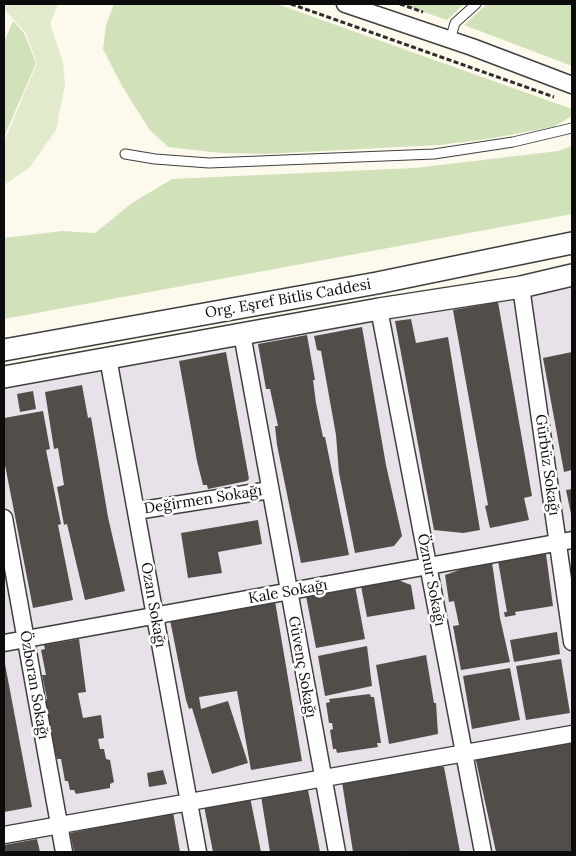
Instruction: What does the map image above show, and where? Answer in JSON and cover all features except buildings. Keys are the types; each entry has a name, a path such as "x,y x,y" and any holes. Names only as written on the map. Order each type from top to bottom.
{"street":[{"path":"344,4 450,40 572,85"},
{"name":"Org. Eşref Bitlis Caddesi","path":"4,350 377,283 572,243"},
{"name":"Org. Eşref Bitlis Caddesi","path":"4,377 379,309 521,287 572,275"},
{"name":"Gürbüz Sokağı","path":"521,287 565,541 572,642"},
{"name":"Öznur Sokağı","path":"379,309 483,852"},
{"name":"Güvenç Sokağı","path":"242,334 336,852"},
{"name":"Ozan Sokağı","path":"108,358 198,852"},
{"name":"Değirmen Sokağı","path":"136,511 270,490"},
{"name":"Özboran Sokağı","path":"4,518 64,852"},
{"name":"Kale Sokağı","path":"4,643 565,541"},
{"path":"4,835 572,734"}],"lane":[{"path":"450,40 456,23 476,4"},
{"path":"125,154 155,159 209,163 434,154 513,142 572,128"}],"path":[{"path":"290,4 557,98"}],"shaded area":[{"path":"572,283 572,852 4,852 4,389"}],"green space":[{"path":"4,4 58,4 50,24 63,62 65,85 56,130 30,167 4,185 4,142 37,63 26,33 4,9"},
{"path":"114,4 277,4 572,109 572,116 553,127 488,139 439,145 265,154 221,153 168,147 149,129 122,86 103,49 106,25"},
{"path":"400,4 464,4 447,20"},
{"path":"487,4 572,4 572,66 464,25"},
{"path":"13,21 24,33 36,63 4,137 4,42"},
{"path":"572,146 572,214 4,319 4,238 62,231 95,233 132,203 172,179 415,168 558,151"}]}
